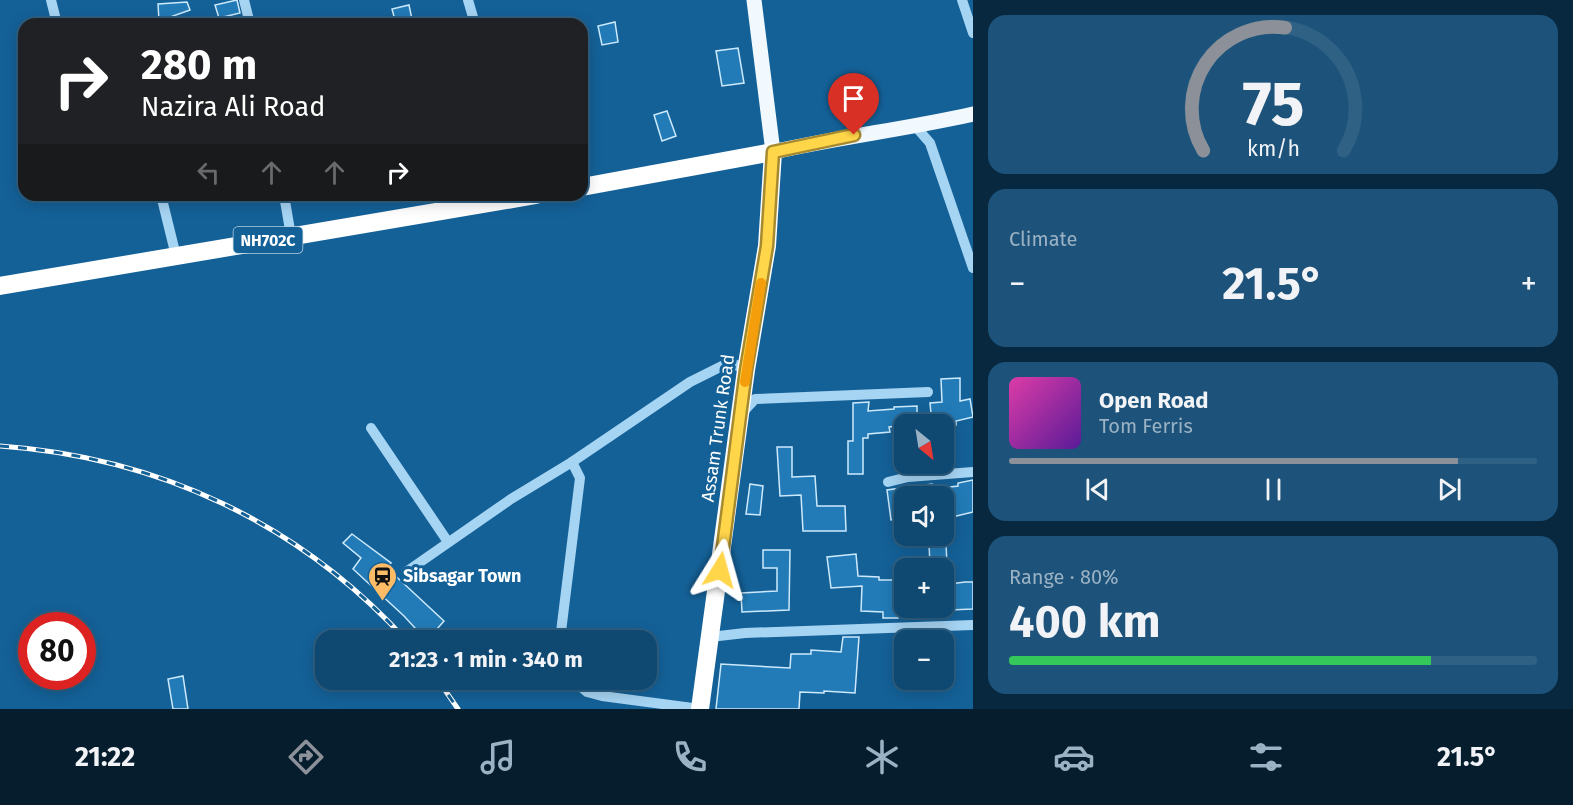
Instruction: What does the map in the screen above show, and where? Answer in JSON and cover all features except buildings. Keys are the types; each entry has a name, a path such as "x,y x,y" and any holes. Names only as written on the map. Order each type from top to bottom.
{"highway":[{"path":"588,186 773,152"},
{"name":"Assam Trunk Road","path":"700,709 742,413 746,370 767,246 773,152"},
{"name":"NH702C","path":"0,286 498,201"}],"main road":[{"path":"754,0 773,152 833,138 916,127 973,114"}],"street":[{"path":"51,0 56,18"},
{"path":"244,0 248,18"},
{"path":"468,0 474,18"},
{"path":"963,0 973,33"},
{"path":"916,127 930,143 973,268"},
{"path":"162,201 176,256"},
{"path":"285,201 291,236"},
{"path":"406,572 511,499 572,462 690,382 730,362 746,370"},
{"path":"742,413 755,399 928,392"},
{"path":"371,428 448,542"},
{"path":"561,630 580,477 572,462"},
{"path":"888,482 908,477 973,472"},
{"path":"710,637 745,633 973,625"},
{"path":"585,690 602,696 700,709"}],"railway":[{"path":"0,446 58,453 115,464 170,481 222,503 272,530 320,562 364,599 396,630"},
{"path":"445,690 458,709"}],"slow traffic":[{"path":"745,382 761,283"}],"place":[{"name":"Sibsagar Town","path":"382,602"}],"route":[{"path":"720,570 746,370 767,246 773,152 854,135"}]}
